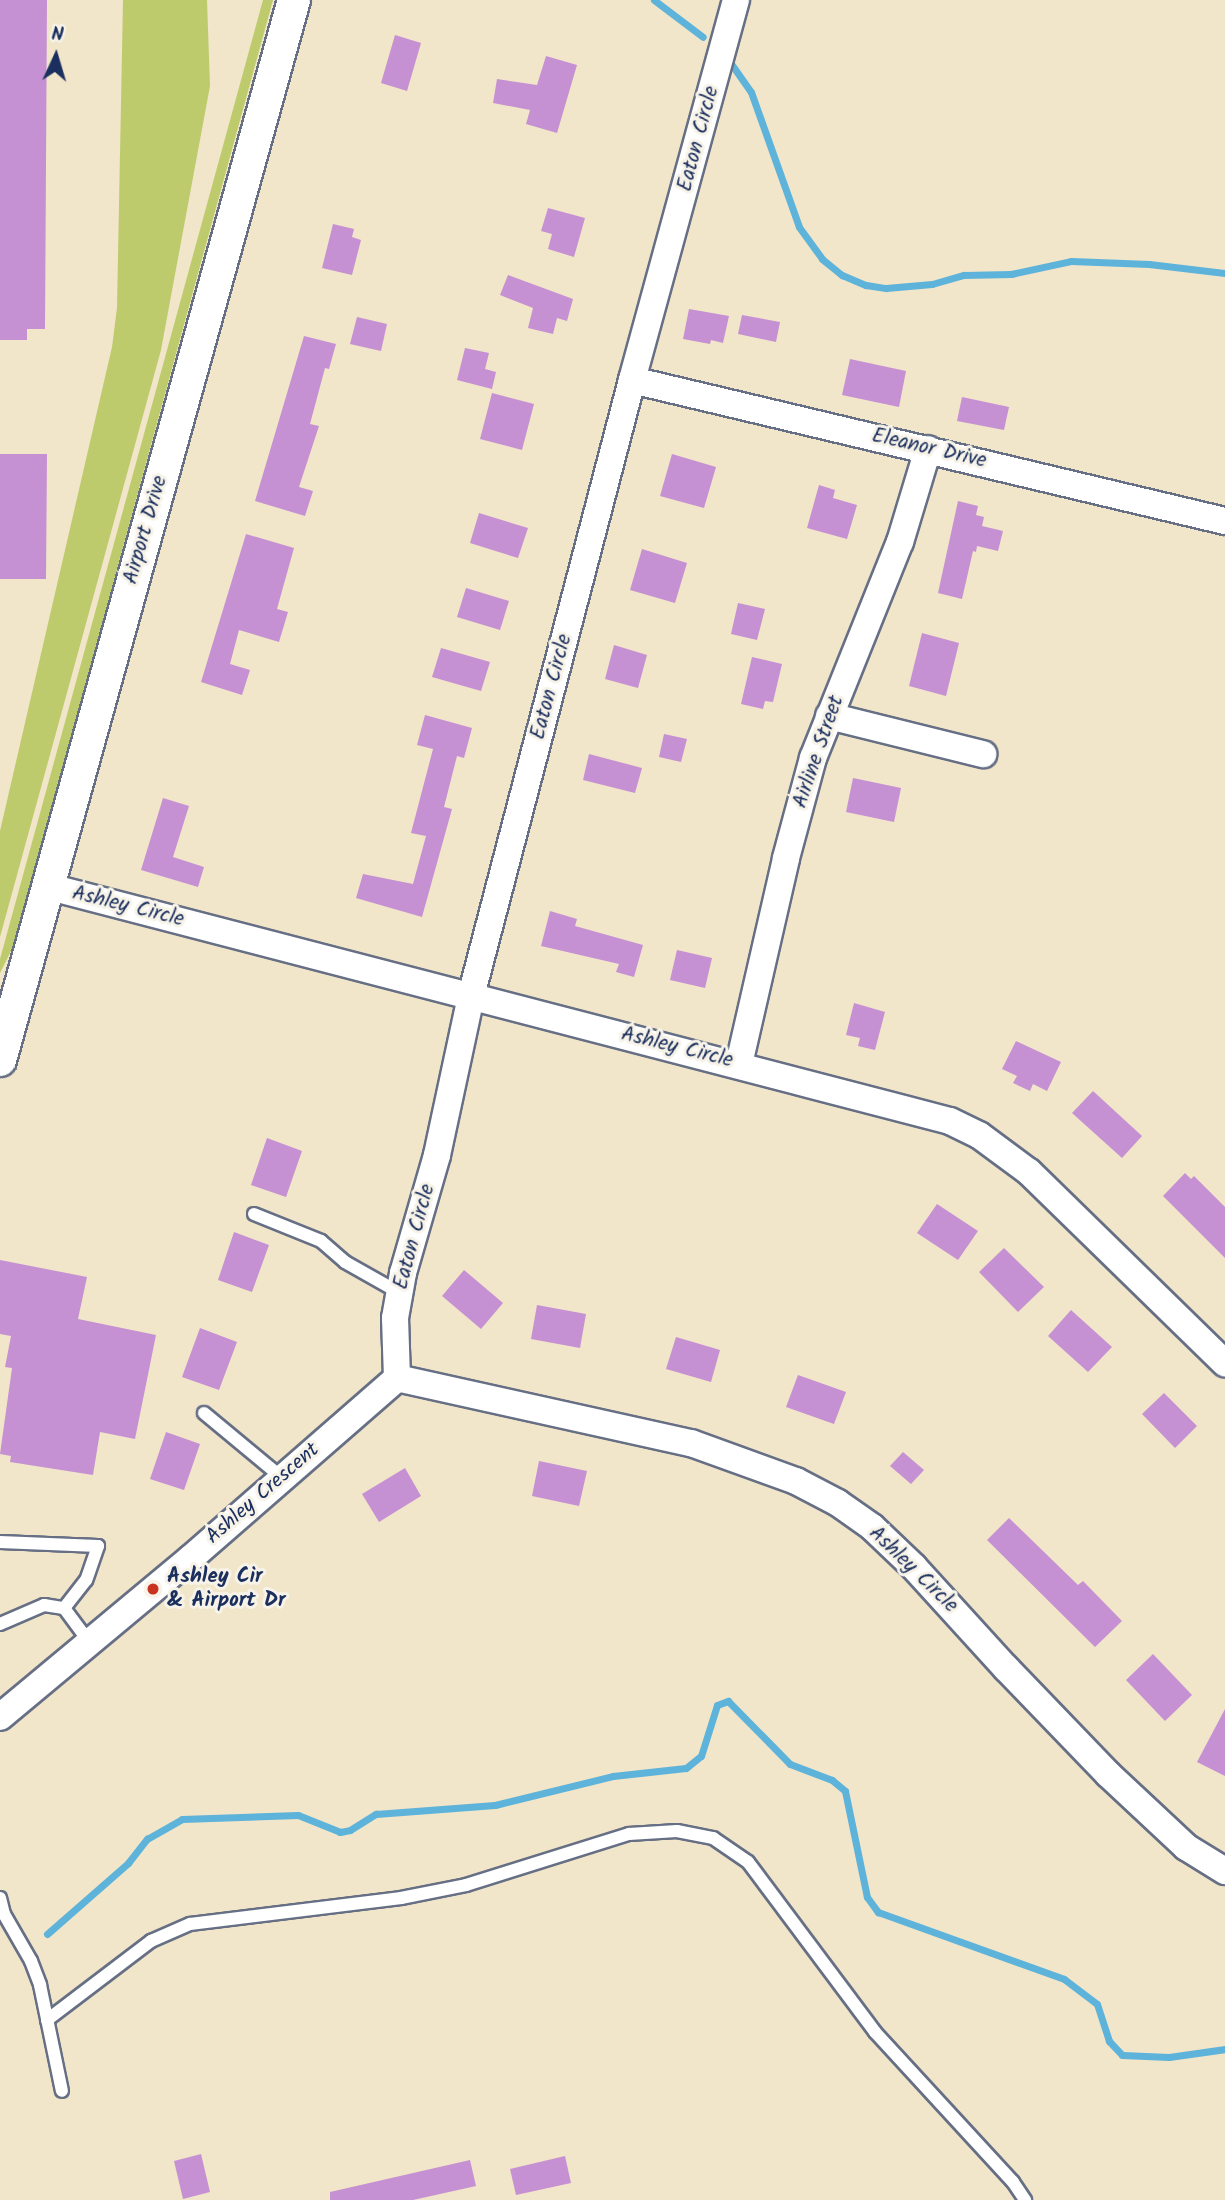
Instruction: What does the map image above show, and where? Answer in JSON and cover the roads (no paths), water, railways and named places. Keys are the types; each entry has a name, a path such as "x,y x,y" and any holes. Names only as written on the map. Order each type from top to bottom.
{"street":[{"name":"Airport Drive","path":"0,1060 7,1006 46,886 295,0"},
{"name":"Eaton Circle","path":"397,1378 395,1318 437,1155 471,996 632,380 736,0"},
{"name":"Eleanor Drive","path":"632,380 1225,521"},
{"name":"Airline Street","path":"739,1064 786,858 813,758 900,542 928,449"},
{"path":"829,716 983,754"},
{"name":"Ashley Circle","path":"46,886 950,1121 979,1135 1030,1172 1225,1363"},
{"name":"Ashley Circle","path":"397,1378 691,1443 796,1481 838,1503 872,1527 914,1567 1108,1774 1186,1847 1225,1871"},
{"name":"Ashley Crescent","path":"0,1717 90,1643 397,1378"}],"lane":[{"path":"254,1214 321,1241 345,1262 400,1293"},
{"path":"204,1413 281,1477"},
{"path":"0,1542 97,1546 86,1580 64,1608"},
{"path":"0,1624 44,1605 64,1608 90,1643"},
{"path":"47,2020 151,1941 190,1924 401,1898 466,1885 629,1834 677,1831 713,1838 748,1862 875,2032 1013,2182 1025,2200"},
{"path":"0,1898 4,1914 30,1961 47,2020 62,2091"}],"waterway":[{"path":"654,0 703,37"},
{"path":"732,65 751,92 799,227 822,259 842,275 866,285 886,288 932,284 964,275 1011,274 1071,261 1149,264 1225,273"},
{"path":"47,1934 128,1863 147,1839 182,1819 298,1815 340,1832 350,1830 376,1814 495,1805 613,1776 686,1768 701,1756 717,1705 728,1701 790,1764 832,1780 845,1791 867,1897 878,1912 1064,1979 1097,2004 1109,2041 1122,2055 1169,2057 1225,2049"}],"place":[{"name":"Ashley Cir & Airport Dr","path":"153,1589"}]}
